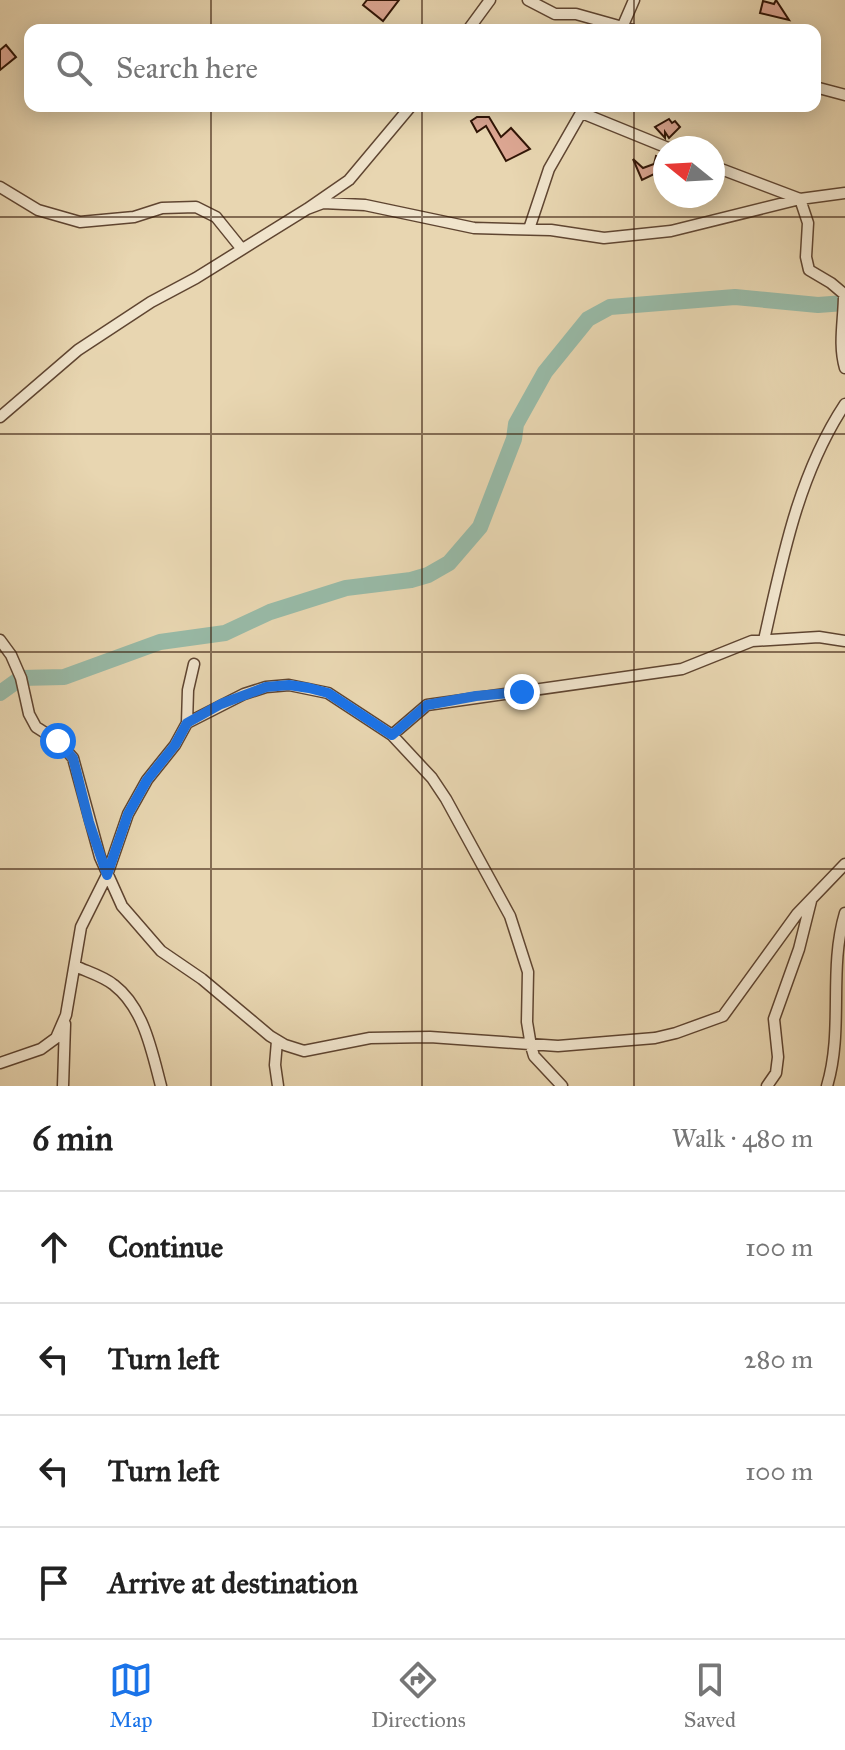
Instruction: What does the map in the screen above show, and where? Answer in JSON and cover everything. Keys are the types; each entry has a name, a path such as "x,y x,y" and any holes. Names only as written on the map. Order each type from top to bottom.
{"street":[{"path":"472,24 490,0"},
{"path":"528,0 555,14 576,14 609,24"},
{"path":"627,24 634,0"},
{"path":"821,89 845,95"},
{"path":"0,417 78,350 349,180 406,112"},
{"path":"529,229 549,169 582,112"},
{"path":"590,112 653,141"},
{"path":"725,171 800,199"},
{"path":"0,187 38,210 80,222 134,217 175,207 196,207 216,217 241,248"},
{"path":"307,209 323,203 365,205 474,228 529,229 604,238 671,231 800,199 845,193"},
{"path":"800,199 808,223 806,257 809,270 844,294 840,341 845,368"},
{"path":"764,640 791,522 820,452 845,404"},
{"path":"392,735 427,705 682,669 752,641 819,637 845,641"},
{"path":"0,640 21,678 29,714 36,727 58,741 73,758 89,822 107,875 122,906 161,951 202,979 277,1041 304,1051 370,1038 430,1037 531,1046 582,1045 655,1038 723,1016 742,994 771,948 845,864"},
{"path":"63,1086 66,1015 81,927 107,875 128,814 147,780 175,745 187,723 188,690 194,664"},
{"path":"187,723 244,694 266,687 289,685 328,693 392,735 446,799 510,916 528,972 527,1022 534,1056 562,1086"},
{"path":"767,1086 776,1073 778,1057 774,1019 799,949 812,899"},
{"path":"827,1086 836,1030 835,957 845,913"},
{"path":"75,966 114,985 127,999 148,1039 161,1086"},
{"path":"0,1063 41,1049 56,1038 66,1015"},
{"path":"277,1041 275,1065 278,1086"}],"building":[{"path":"367,0 399,0 383,21 363,5"},
{"path":"776,0 789,20 760,13 763,1 774,4"},
{"path":"6,45 16,57 0,70 0,50"},
{"path":"477,117 489,117 501,137 511,128 530,149 506,161 486,126 477,132 471,121"},
{"path":"669,119 680,127 671,136 665,132 663,136 655,127"},
{"path":"633,159 643,168 653,164 653,174 642,180"}],"waterway":[{"path":"0,693 21,678 64,677 160,642 225,633 270,612 346,588 411,580 449,563 480,527 514,439 516,424 545,372 588,319 610,307 735,297 818,305 845,303"}],"route":[{"path":"58,741 73,758 89,822 107,875 128,814 147,780 175,745 187,723 221,704 266,687 289,685 309,688 328,693 348,704 392,735 427,705 522,692"}]}
